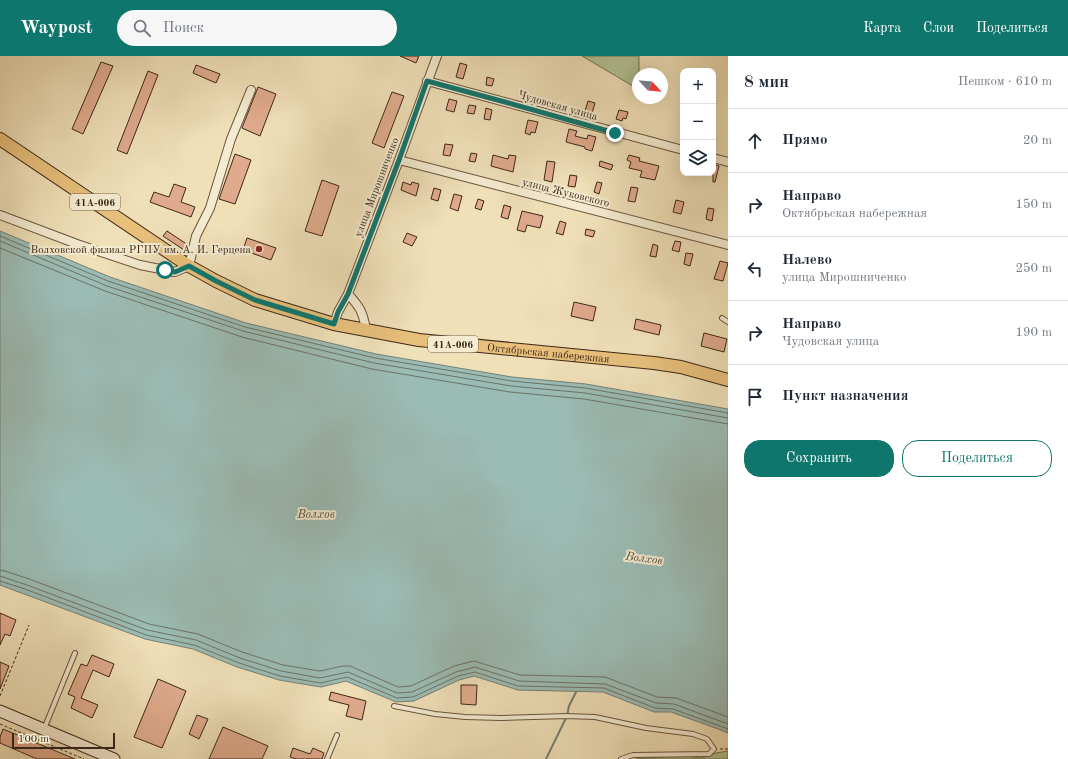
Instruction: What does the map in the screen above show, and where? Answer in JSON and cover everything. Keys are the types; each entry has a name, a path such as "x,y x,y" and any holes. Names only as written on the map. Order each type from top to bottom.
{"main road":[{"name":"41А-006","path":"0,139 189,266"},
{"name":"Октябрьская набережная","path":"189,266 255,300 334,324 419,340 654,363 681,367 728,380"}],"street":[{"name":"улица Мирошниченко","path":"334,324 338,312 348,294 437,56"},
{"name":"Чудовская улица","path":"427,81 680,149"},
{"path":"0,215 77,244 140,265 175,272 189,266 196,236 210,208 231,139 251,90"},
{"path":"716,159 728,162"},
{"name":"улица Жуковского","path":"399,160 728,245"},
{"path":"348,294 364,314 366,330"},
{"path":"1,713 44,729 111,758"}],"lane":[{"path":"722,318 728,322"},
{"path":"44,729 75,653"},
{"path":"394,706 435,714 465,717 595,717 646,728 693,734 706,739 714,749 709,754 634,755 621,759"},
{"path":"327,759 337,735"}],"path":[{"path":"0,696 29,625"},
{"path":"0,724 84,759"},
{"path":"714,749 728,749"}],"green space":[{"path":"582,56 639,56 639,68 632,68 632,85"},
{"path":"728,751 728,759 636,759 676,755 702,758"}],"water":[{"name":"Волхов","path":"0,231 110,277 246,323 376,354 512,377 586,384 728,409 728,733 671,712 654,712 603,692 518,690 474,676 459,680 414,701 396,702 346,681 321,687 279,680 237,667 193,649 145,639 0,585"}],"building":[{"path":"400,56 419,56 416,63"},
{"path":"101,62 113,66 83,134 72,129"},
{"path":"460,63 467,65 463,79 456,77"},
{"path":"196,65 220,74 216,83 193,73"},
{"path":"148,71 158,75 127,154 117,150"},
{"path":"487,77 494,79 492,86 486,85"},
{"path":"258,87 276,94 260,136 242,128"},
{"path":"392,92 404,96 384,148 372,143"},
{"path":"449,99 457,101 454,112 446,110"},
{"path":"588,101 595,103 592,113 585,111"},
{"path":"469,105 476,106 474,114 467,113"},
{"path":"486,108 492,110 490,120 484,119"},
{"path":"619,110 628,112 626,119 623,118 622,121 616,119"},
{"path":"528,120 538,122 535,133 531,132 530,135 525,133"},
{"path":"569,129 577,131 575,136 587,139 588,135 596,137 592,151 585,149 585,147 566,142"},
{"path":"445,144 453,145 450,156 443,155"},
{"path":"471,153 477,154 475,162 469,161"},
{"path":"235,154 251,160 235,204 219,199"},
{"path":"493,155 508,159 509,155 516,156 513,172 491,166"},
{"path":"629,155 640,158 639,161 659,166 655,180 640,177 642,171 629,168 631,162 627,160"},
{"path":"547,161 555,162 552,182 544,180"},
{"path":"600,161 613,165 611,170 599,166"},
{"path":"716,165 719,166 715,182 713,182 713,176 716,176"},
{"path":"570,175 577,176 575,187 568,186"},
{"path":"322,180 339,186 322,236 305,231"},
{"path":"403,182 411,185 412,182 419,184 416,196 401,190"},
{"path":"597,182 602,183 599,194 594,192"},
{"path":"174,184 186,188 181,202 195,207 191,217 150,202 154,192 169,197"},
{"path":"631,187 638,188 635,202 628,201"},
{"path":"434,188 441,190 438,201 431,199"},
{"path":"454,194 462,196 458,211 450,208"},
{"path":"478,199 484,201 481,210 475,208"},
{"path":"676,200 684,202 681,214 673,212"},
{"path":"504,205 511,207 508,219 501,217"},
{"path":"708,208 714,209 712,221 706,219"},
{"path":"522,211 543,216 540,228 527,225 525,232 517,230"},
{"path":"560,221 566,223 563,235 556,233"},
{"path":"586,229 595,231 593,237 585,235"},
{"path":"167,231 188,245 184,250 163,236"},
{"path":"407,233 417,237 412,246 403,242"},
{"path":"247,238 276,248 271,260 243,250"},
{"path":"675,241 681,242 679,252 672,250"},
{"path":"653,244 658,246 656,257 650,256"},
{"path":"686,253 693,254 690,266 684,264"},
{"path":"720,261 728,263 723,281 714,279"},
{"path":"574,302 596,307 593,321 571,316"},
{"path":"636,319 661,325 659,335 634,329"},
{"path":"704,333 727,339 724,352 701,346"},
{"path":"0,613 16,620 10,636 5,634 0,645"},
{"path":"92,655 114,664 109,677 93,670 81,698 98,705 92,718 71,708 75,697 68,694 81,664 87,666"},
{"path":"0,662 9,666 0,689"},
{"path":"158,679 186,691 162,748 134,737"},
{"path":"461,685 477,685 476,705 461,704"},
{"path":"331,692 366,701 362,720 346,716 349,705 329,700"},
{"path":"197,715 208,719 199,739 189,734"},
{"path":"223,727 268,746 262,759 209,759"},
{"path":"3,729 75,759 37,759 0,743 0,737"},
{"path":"293,748 310,754 313,748 324,753 322,759 296,759 290,757"}],"waterway":[{"path":"546,759 567,716 569,706 576,692"}],"place":[{"name":"Волховской филиал РГПУ им. А. И. Герцена","path":"259,249"}],"route":[{"path":"165,270 175,272 189,266 255,300 334,324 338,312 348,294 399,160 427,81 615,133"}]}
